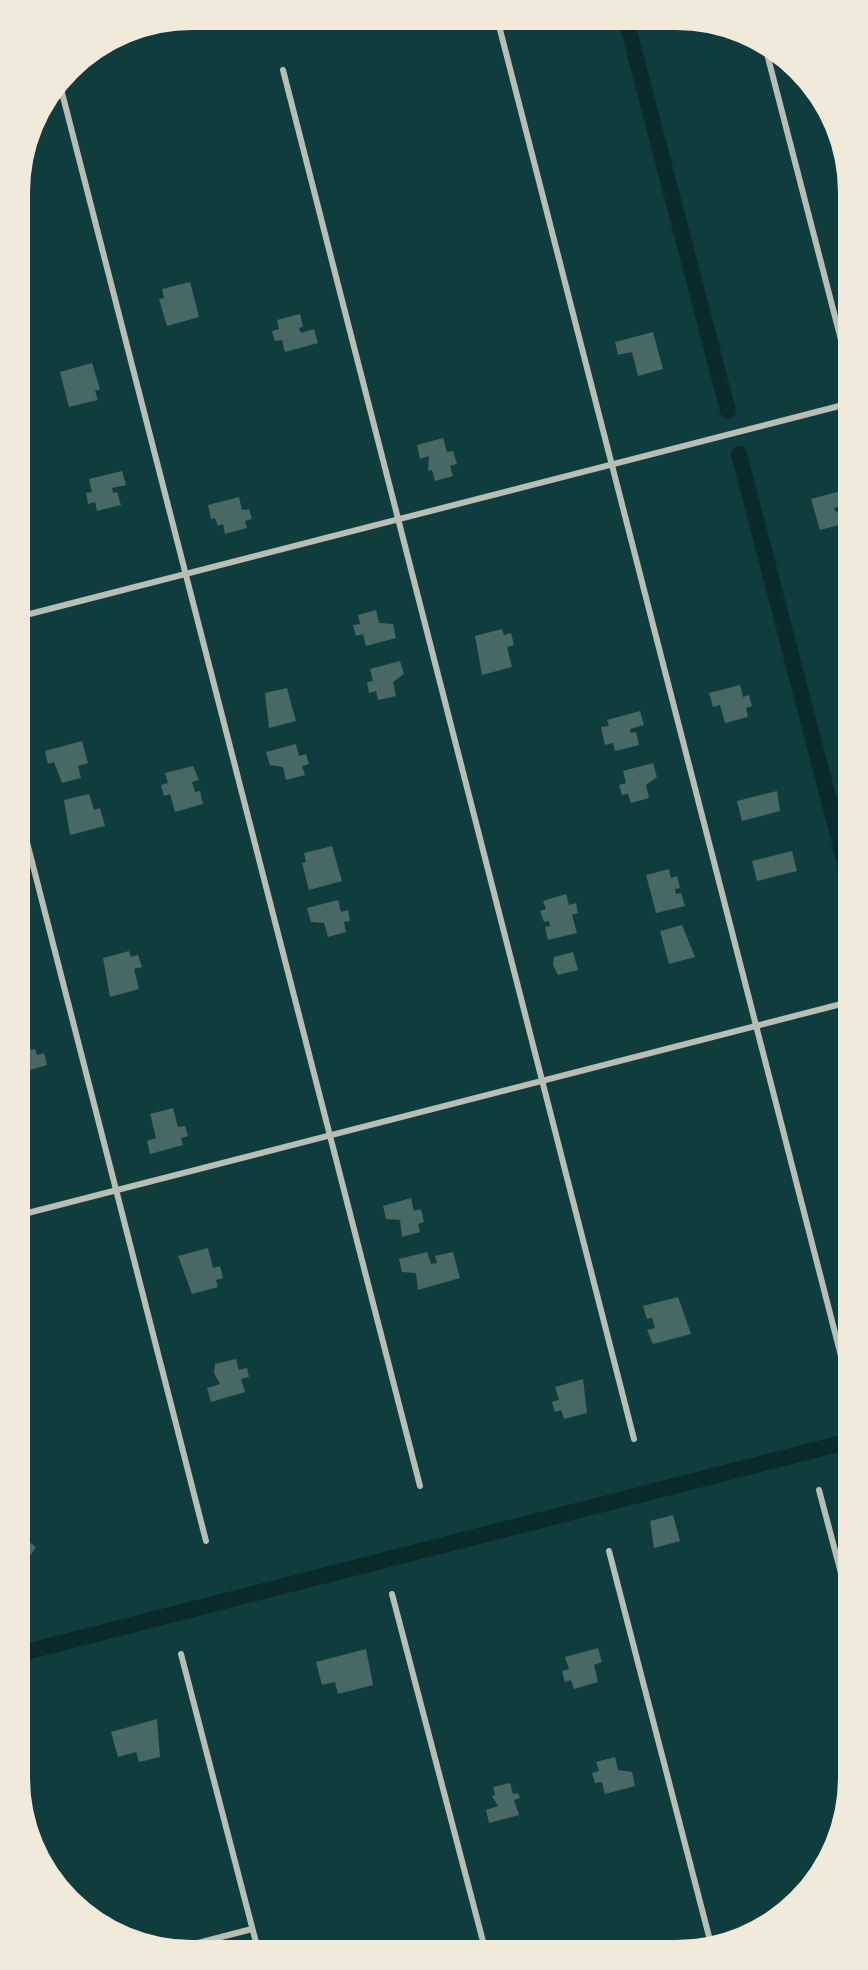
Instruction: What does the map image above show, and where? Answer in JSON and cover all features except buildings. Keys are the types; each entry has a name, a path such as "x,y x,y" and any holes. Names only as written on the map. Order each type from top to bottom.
{"street":[{"path":"500,30 838,1344"},
{"path":"768,59 838,328"},
{"path":"283,70 634,1439"},
{"path":"62,94 420,1486"},
{"path":"30,614 838,406"},
{"path":"30,854 206,1541"},
{"path":"30,1212 838,1005"},
{"path":"819,1490 838,1562"},
{"path":"609,1551 709,1936"},
{"path":"392,1594 483,1940"},
{"path":"181,1654 255,1940"},
{"path":"210,1940 252,1929"}],"waterway":[{"path":"629,30 728,411"},
{"path":"739,454 838,835"},
{"path":"30,1651 838,1444"}]}
